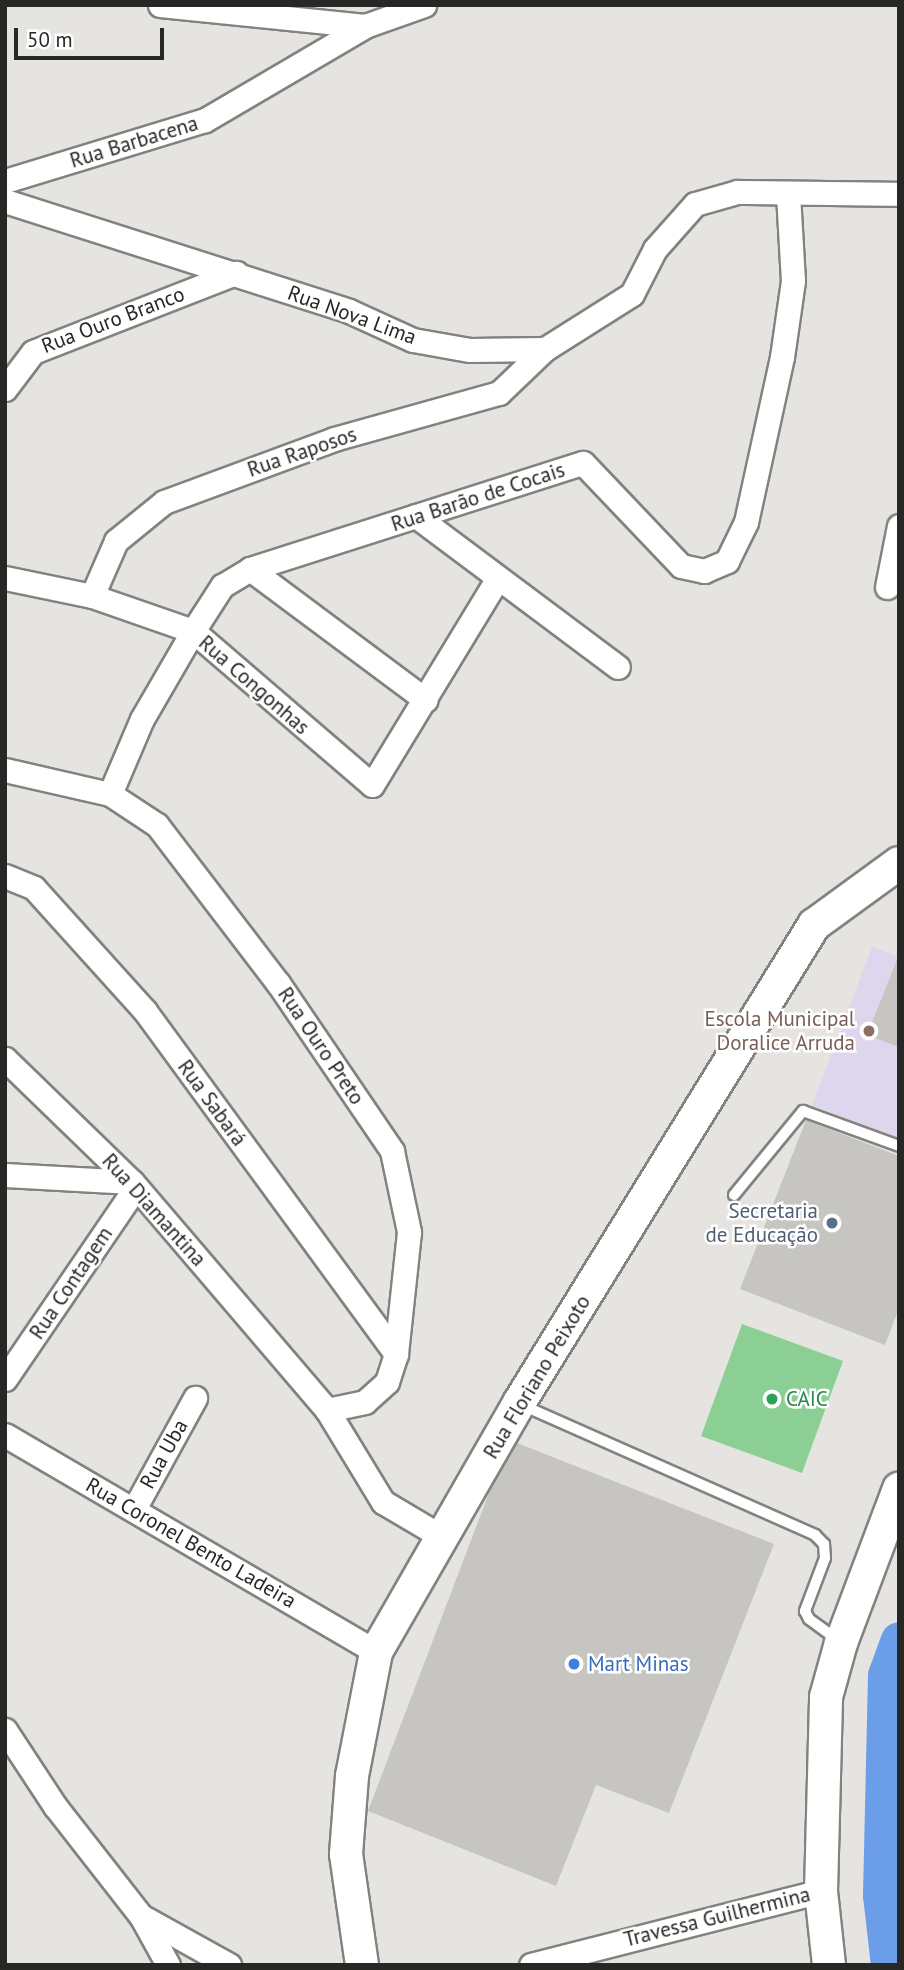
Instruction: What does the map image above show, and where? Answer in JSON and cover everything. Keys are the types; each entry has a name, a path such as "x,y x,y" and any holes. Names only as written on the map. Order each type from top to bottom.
{"street":[{"path":"160,5 365,26 424,5"},
{"name":"Rua Barbacena","path":"5,181 205,120 365,26"},
{"path":"545,349 632,294 654,248 695,204 737,192 899,194"},
{"name":"Rua Barão de Cocais","path":"110,793 142,719 193,631 222,586 250,569 583,463 681,566 704,570 727,561 746,522 782,357 793,281 788,194"},
{"name":"Rua Nova Lima","path":"5,201 349,311 413,340 470,350 545,349"},
{"name":"Rua Ouro Branco","path":"5,389 33,352 236,273"},
{"name":"Rua Raposos","path":"92,596 116,541 164,502 334,439 499,393 545,349"},
{"path":"416,516 618,667"},
{"path":"887,587 899,526"},
{"path":"250,569 426,700 498,578"},
{"name":"Rua Congonhas","path":"5,578 92,596 193,631 368,784 377,782 426,700"},
{"path":"5,770 110,793"},
{"name":"Rua Ouro Preto","path":"110,793 157,825 278,983 393,1151 409,1232 396,1354 387,1382 365,1402 327,1410"},
{"name":"Rua Floriano Peixoto","path":"362,1965 346,1854 352,1776 376,1652 519,1403 814,925 899,863"},
{"name":"Rua Sabará","path":"5,876 34,888 145,1011 396,1354"},
{"name":"Rua Diamantina","path":"5,1059 134,1184 294,1370 327,1410 383,1502 442,1537"},
{"path":"5,1175 134,1184"},
{"name":"Rua Contagem","path":"5,1380 134,1184"},
{"name":"Rua Uba","path":"134,1509 195,1398"},
{"name":"Rua Coronel Bento Ladeira","path":"5,1435 376,1652"},
{"path":"829,1965 821,1891 826,1698 841,1643 899,1489"},
{"path":"5,1730 55,1806 141,1916 168,1965"},
{"name":"Travessa Guilhermina","path":"531,1965 821,1891"},
{"path":"141,1916 229,1965"}],"lane":[{"path":"734,1195 803,1111 899,1146"},
{"path":"519,1403 815,1535 824,1544 825,1558 806,1611 809,1619 841,1643"}],"shaded area":[{"name":"Escola Municipal Doralice Arruda","path":"872,947 899,957 899,1139 812,1105"}],"green space":[{"name":"CAIC","path":"742,1324 843,1361 802,1473 701,1436"}],"building":[{"path":"899,955 899,1047 867,1035"},
{"name":"Secretaria de Educação","path":"806,1120 899,1156 899,1308 885,1345 740,1289"},
{"name":"Mart Minas","path":"517,1443 774,1544 669,1813 596,1785 556,1886 368,1811 489,1493"}],"waterway":[{"path":"889,1965 881,1895 886,1675 899,1640"}],"place":[{"name":"Escola Municipal Doralice Arruda","path":"869,1031"},
{"name":"Secretaria de Educação","path":"832,1223"},
{"name":"CAIC","path":"772,1399"},
{"name":"Mart Minas","path":"574,1664"}]}
